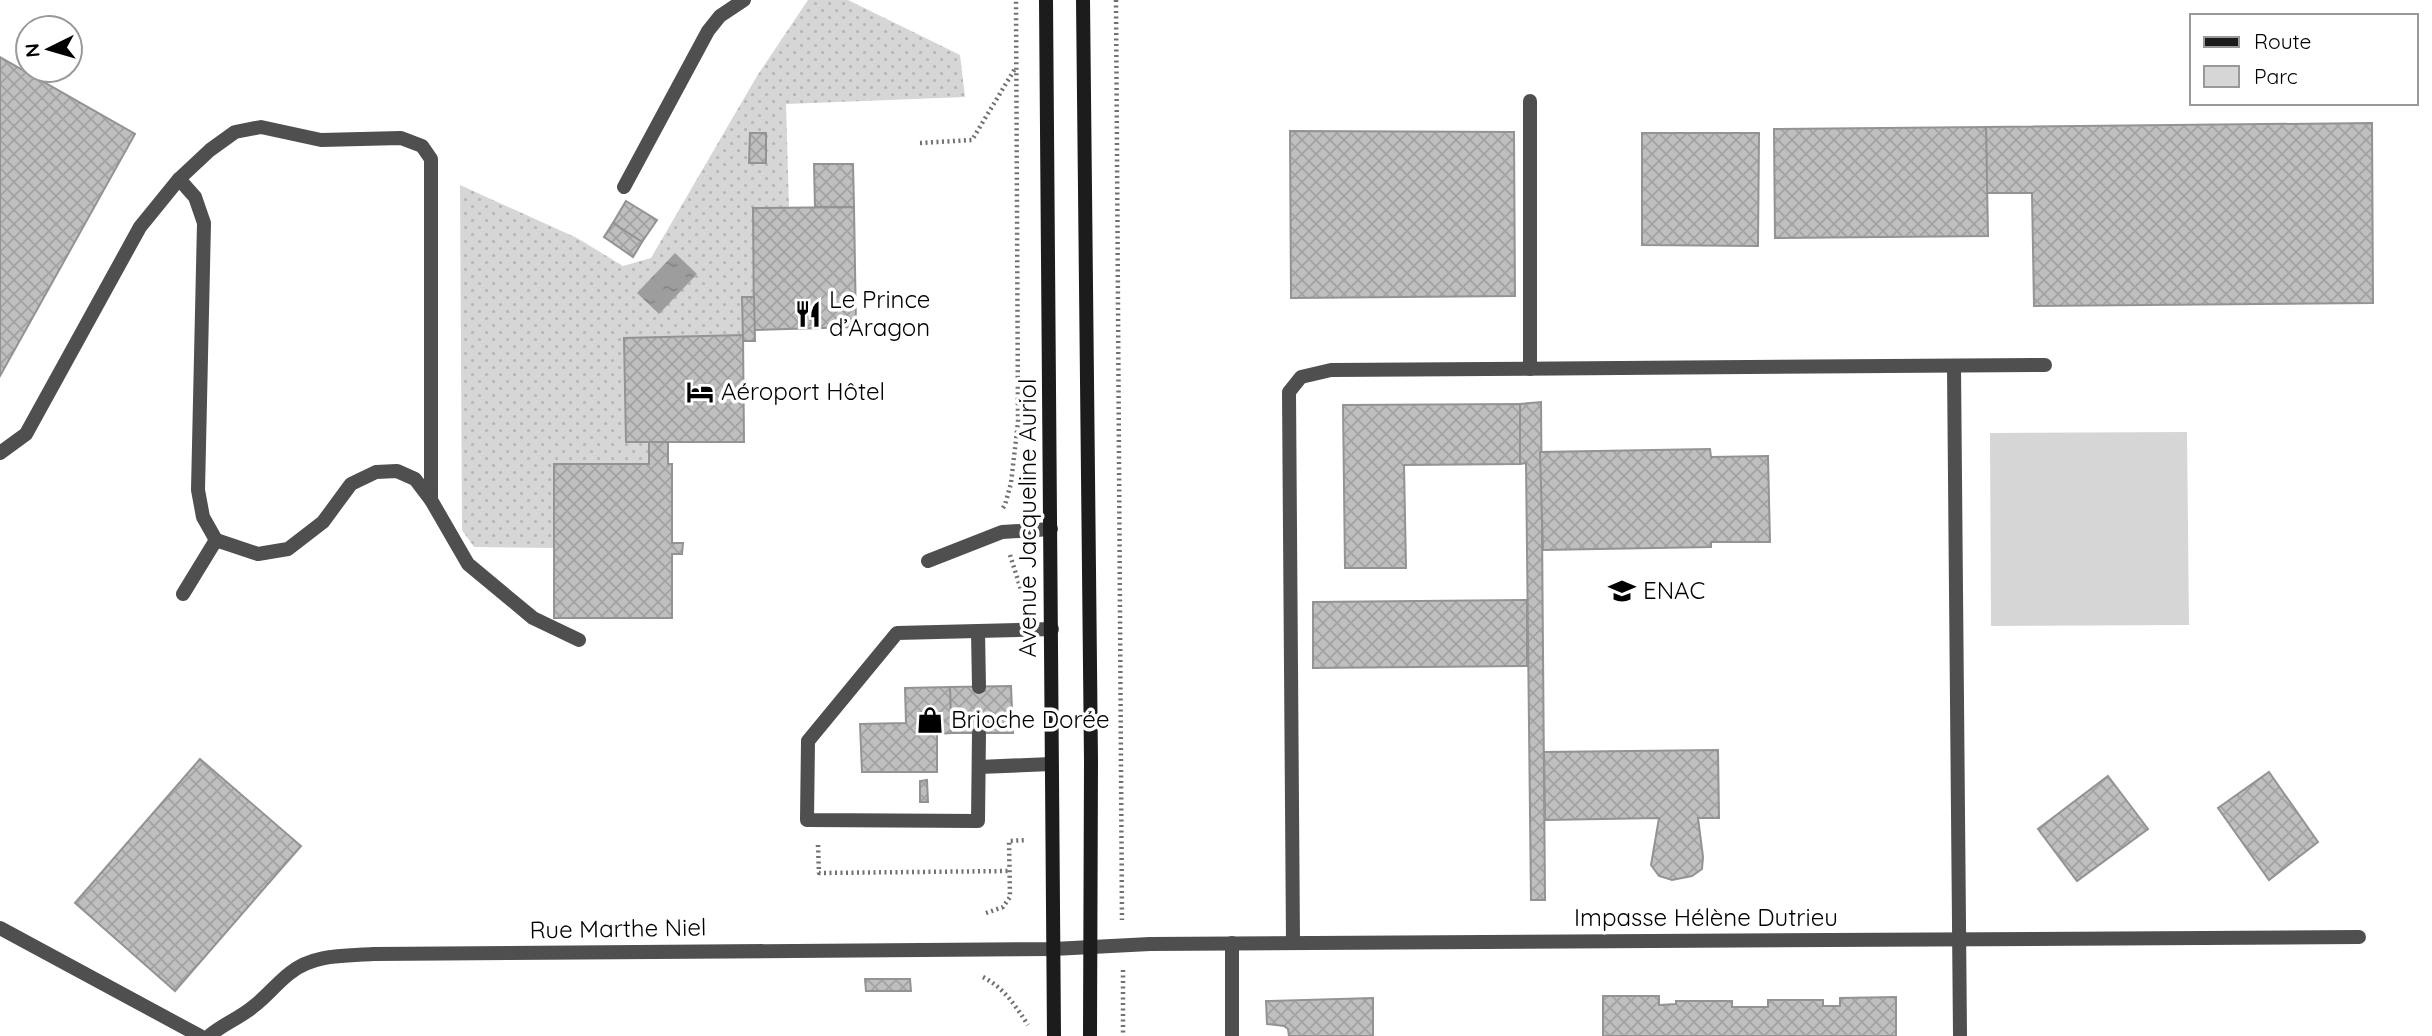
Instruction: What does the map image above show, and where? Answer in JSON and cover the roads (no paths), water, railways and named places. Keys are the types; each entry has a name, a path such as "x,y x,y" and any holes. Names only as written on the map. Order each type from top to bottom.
{"main road":[{"name":"Avenue Jacqueline Auriol","path":"1046,0 1054,1036"},
{"path":"1083,0 1091,761 1090,1036"}],"street":[{"path":"624,187 708,32 719,16 744,0"},
{"path":"1530,101 1530,369"},
{"path":"0,453 26,434 140,227 179,179 210,150 235,132 261,127 321,140 401,138 422,146 430,159 431,500"},
{"path":"179,179 195,197 204,223 198,490 203,517 216,540 258,554 288,549 323,522 351,484 376,472 397,471 415,479 431,500 468,564 533,618 579,640"},
{"path":"1293,943 1289,392 1301,377 1331,370 2045,365"},
{"path":"1954,367 1960,1036"},
{"path":"929,561 1002,532 1051,528"},
{"path":"183,594 216,540"},
{"path":"979,733 978,821 807,820 808,741 897,633 1052,629"},
{"path":"978,631 979,687"},
{"path":"979,767 1051,764"},
{"path":"0,928 201,1036"},
{"name":"Impasse Hélène Dutrieu","path":"1053,949 1123,944 2359,937"},
{"path":"1232,943 1233,1036"},
{"name":"Rue Marthe Niel","path":"209,1036 220,1026 254,1006 292,971 314,961 334,957 373,954 608,951 1053,949"}],"water":[{"path":"675,253 697,274 659,314 637,293"}],"place":[{"name":"Le Prince d’Aragon","path":"808,314"},
{"name":"Aéroport Hôtel","path":"700,392"},
{"name":"ENAC","path":"1622,591"},
{"name":"Brioche Dorée","path":"930,720"}]}
